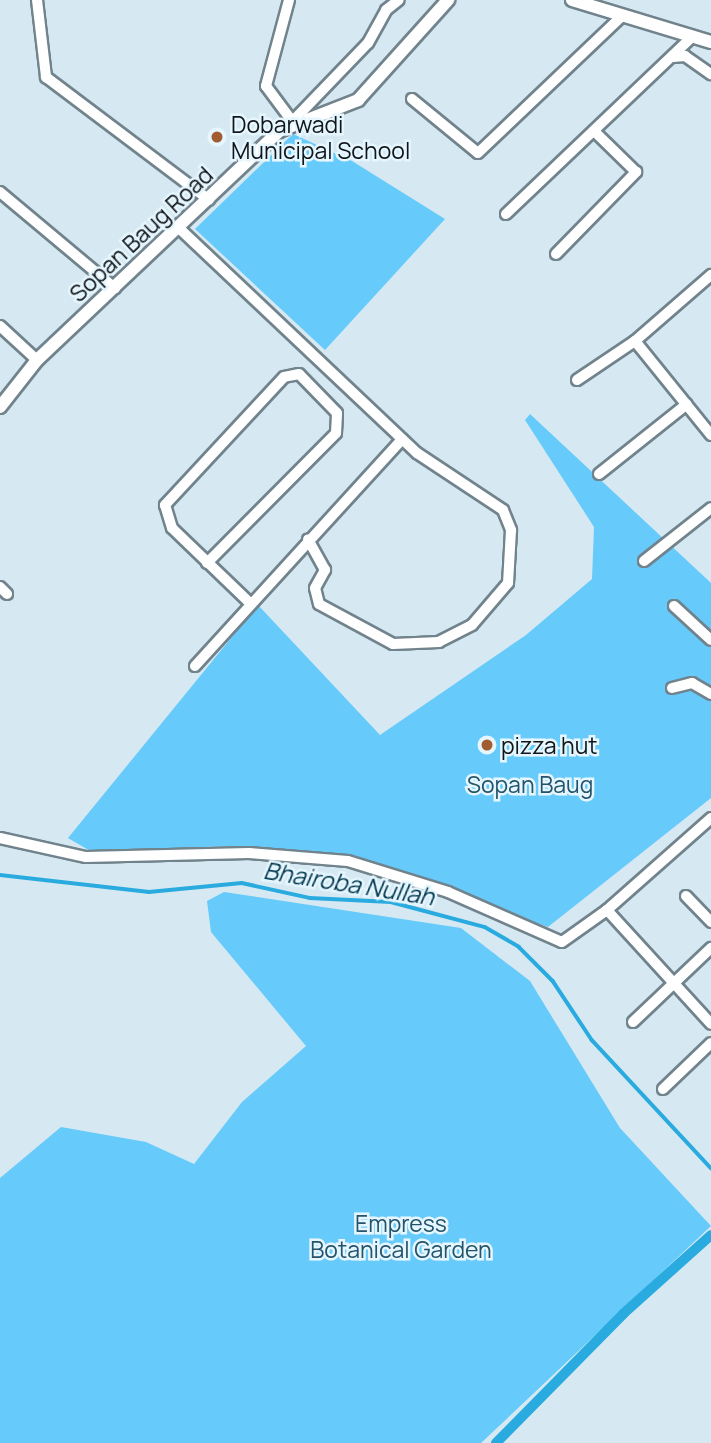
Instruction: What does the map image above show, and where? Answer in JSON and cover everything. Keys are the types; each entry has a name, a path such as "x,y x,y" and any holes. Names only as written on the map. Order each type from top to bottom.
{"street":[{"path":"37,0 46,77 209,200"},
{"path":"289,0 266,86 290,124 368,43 386,10 399,0"},
{"name":"Sopan Baug Road","path":"0,407 37,359 290,124 358,100 448,0"},
{"path":"572,0 711,42"},
{"path":"412,99 478,153 621,16"},
{"path":"506,214 693,36"},
{"path":"673,57 694,60 711,75"},
{"path":"556,254 636,172 594,131"},
{"path":"0,192 115,288"},
{"path":"180,229 402,439 430,463 485,495 503,510 511,530 508,583 472,625 439,642 413,648 365,632 319,604 315,588 325,570 308,539"},
{"path":"577,380 635,341 710,276"},
{"path":"0,326 37,359"},
{"path":"635,341 711,435"},
{"path":"207,562 336,433 337,414 299,374 284,377 169,496 165,516 172,528 250,604"},
{"path":"318,392 335,376"},
{"path":"599,474 687,404"},
{"path":"195,666 402,439"},
{"path":"644,561 711,508"},
{"path":"674,607 711,639"},
{"path":"672,688 692,682 711,694"},
{"path":"0,838 86,857 249,853 348,861 448,892 562,942 607,910 711,818"},
{"path":"686,896 711,922"},
{"path":"607,910 711,1024"},
{"path":"633,1022 711,948"},
{"path":"663,1089 711,1043"}],"green space":[{"path":"293,134 352,161 445,219 325,350 195,229"},
{"name":"Sopan Baug","path":"530,414 711,583 711,798 548,927 344,859 228,846 92,852 68,838 258,605 380,735 526,635 592,579 594,527 525,420"},
{"name":"Empress Botanical Garden","path":"224,892 461,928 530,981 620,1128 711,1226 481,1443 0,1443 0,1178 61,1127 146,1142 194,1164 242,1102 306,1046 211,932 207,901"}],"waterway":[{"name":"Bhairoba Nullah","path":"0,875 149,892 242,883 310,898 391,902 485,927 519,947 553,981 592,1040 711,1168"},
{"path":"496,1443 623,1314 711,1235"}],"place":[{"name":"Dobarwadi Municipal School","path":"217,137"},
{"name":"pizza hut","path":"487,745"}]}
